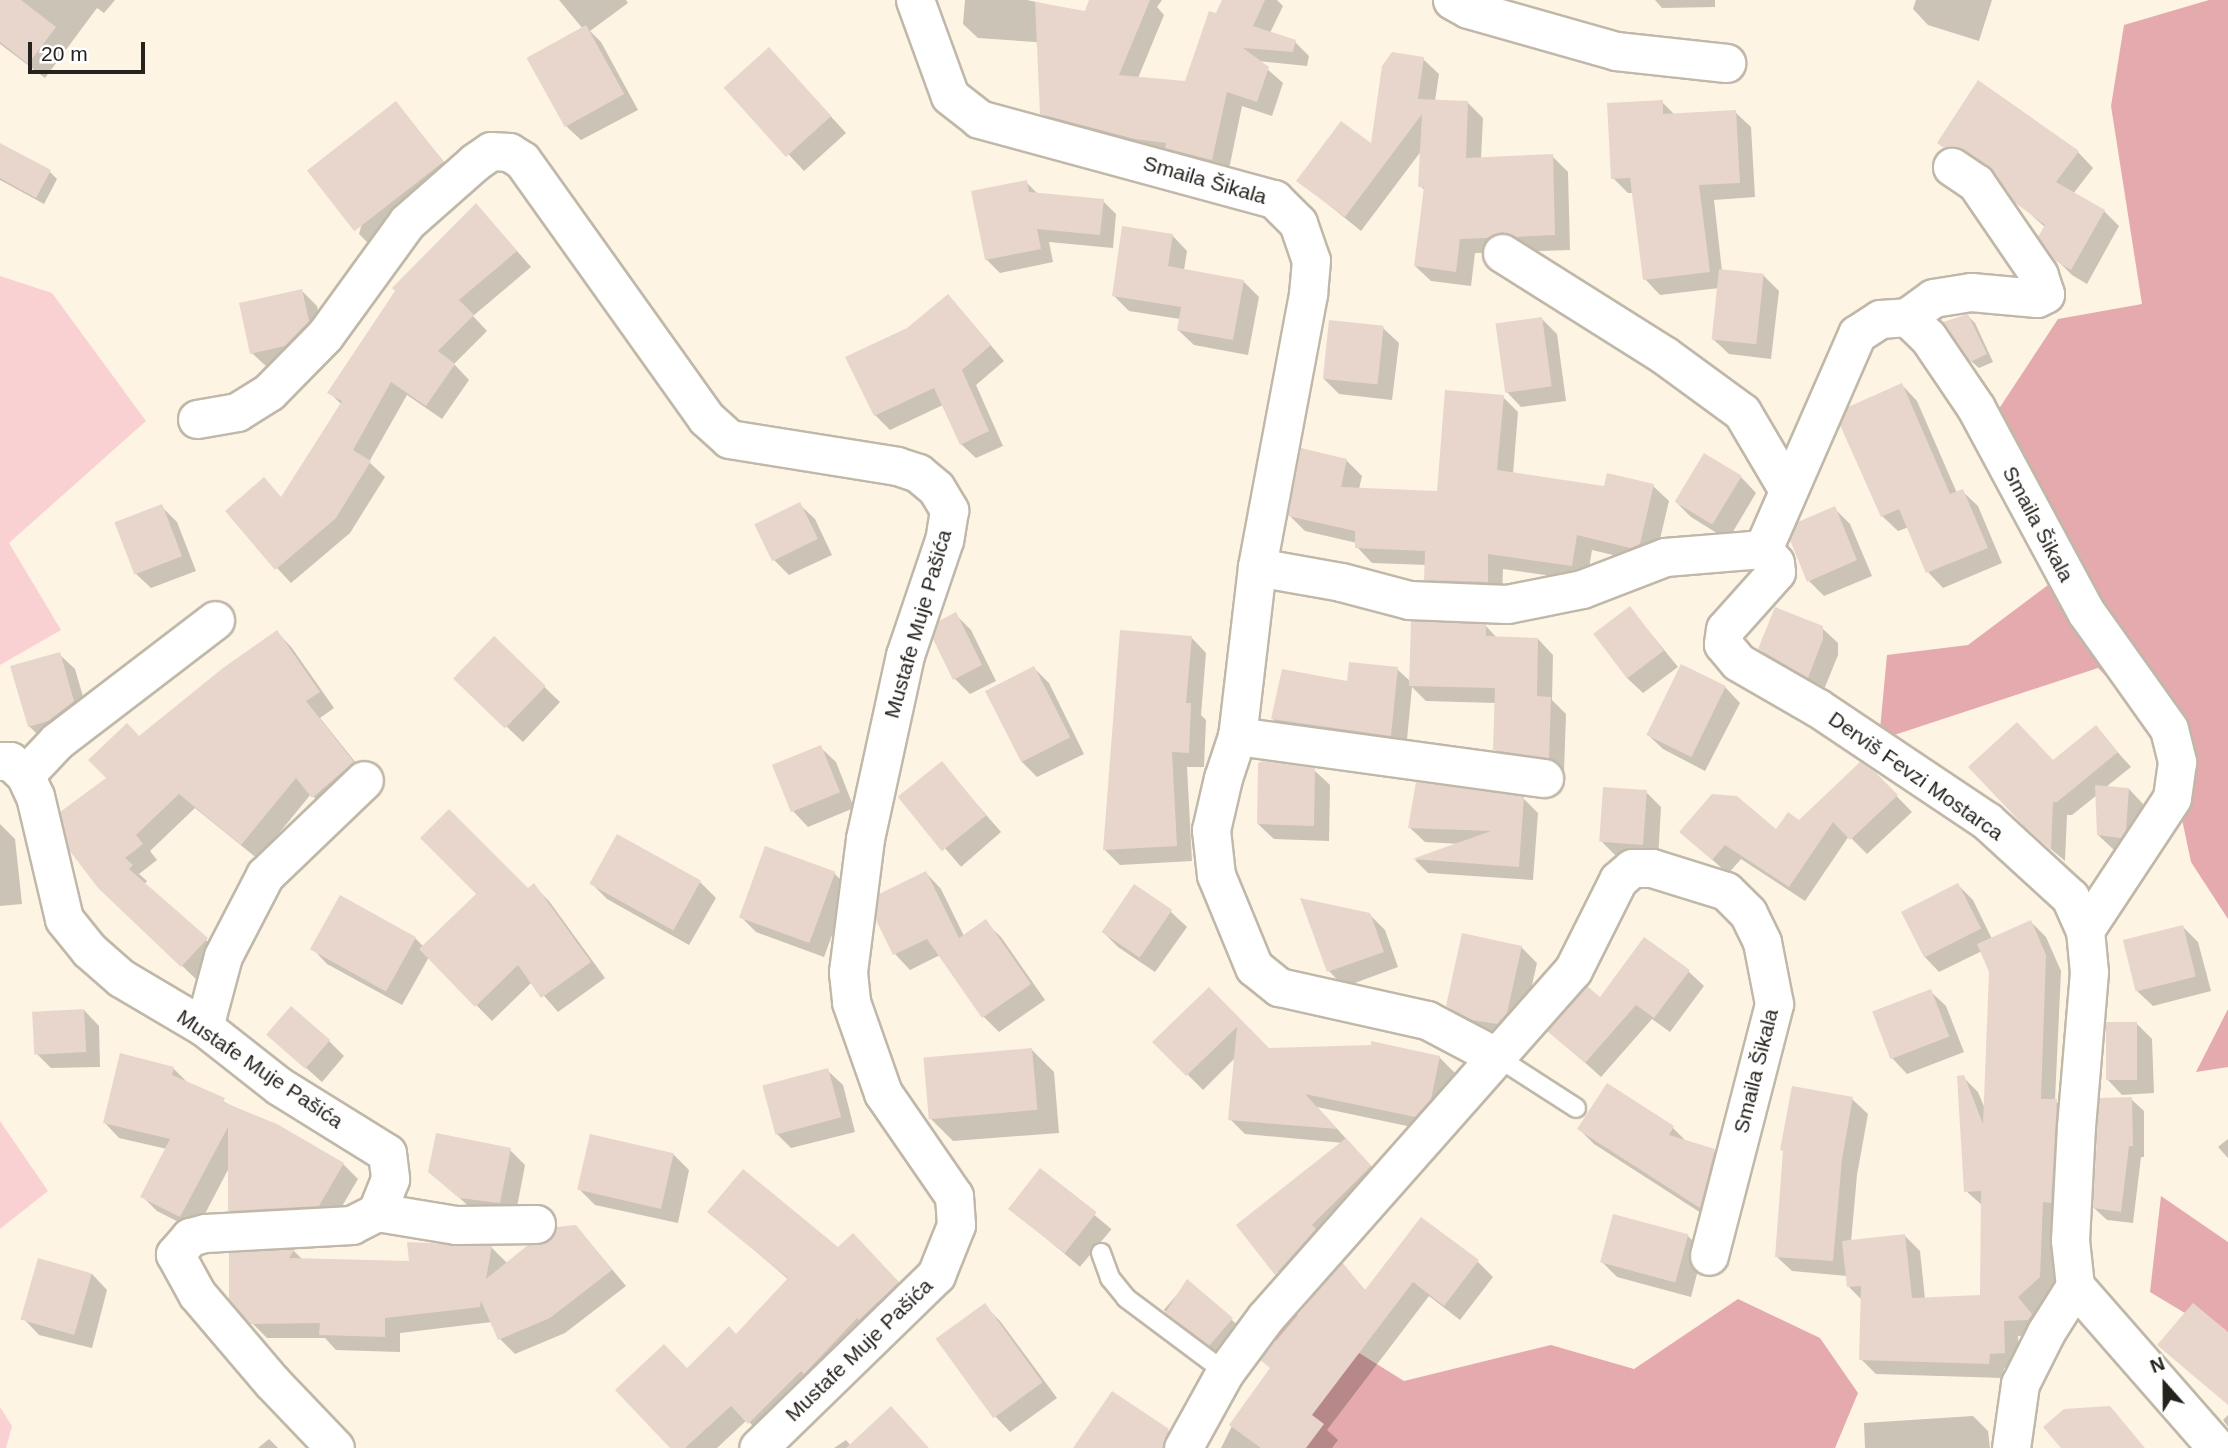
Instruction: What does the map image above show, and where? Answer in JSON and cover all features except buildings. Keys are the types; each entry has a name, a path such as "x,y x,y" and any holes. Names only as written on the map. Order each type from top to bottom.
{"street":[{"name":"Smaila Šikala","path":"915,0 950,96 979,119 1275,199 1298,223 1311,260 1308,294 1257,567 1237,736 1223,778 1211,830 1216,875 1254,967 1279,987 1427,1020 1497,1057"},
{"path":"1452,0 1468,9 1616,51 1726,63"},
{"name":"Mustafe Muje Pašića","path":"197,419 237,412 269,392 325,335 407,222 483,156 491,151 509,152 522,160 706,418 729,439 897,466 918,473 936,488 949,510 944,540 905,655 899,681 865,839 848,972 851,1002 883,1093 954,1196 956,1225 936,1275 758,1448"},
{"path":"1257,567 1341,582 1409,600 1507,604 1582,589 1665,557 1763,549 1857,334 1880,318 1907,317 1919,305 1933,298 1971,292 2037,298 2045,294 2039,275 1976,183 1952,167"},
{"path":"1502,253 1664,355 1742,412 1788,490"},
{"name":"Smaila Šikala","path":"1907,317 1928,337 1976,408 2085,612 2169,729 2177,762 2172,798 2085,930"},
{"name":"Derviš Fevzi Mostarca","path":"1763,549 1775,563 1776,572 1725,629 1723,644 1738,662 1818,708 1987,821 2070,897 2085,930 2089,972 2070,1240 2074,1286"},
{"path":"13,768 57,741 139,681 215,620"},
{"path":"1237,736 1544,778"},
{"name":"Mustafe Muje Pašića","path":"13,768 35,796 64,919 89,950 121,978 204,1027 279,1086 387,1153 390,1179 377,1212"},
{"path":"204,1027 223,956 265,875 364,780"},
{"name":"Smaila Šikala","path":"1183,1448 1225,1372 1265,1318 1573,970 1618,880 1632,868 1652,868 1726,891 1748,913 1762,942 1774,1004 1709,1256"},
{"path":"335,1448 272,1382 197,1294 174,1254 190,1237 205,1233 352,1225 377,1212 456,1225 536,1224"},
{"path":"2011,1448 2020,1384 2046,1332 2074,1286 2217,1448"}],"lane":[{"path":"1497,1057 1576,1108"},
{"path":"1101,1252 1110,1278 1126,1298 1225,1372"}],"shaded area":[{"path":"2209,0 2228,0 2228,919 2191,862 2164,734 2098,668 1879,740 1887,655 1968,645 2064,573 1979,439 2058,319 2142,304 2111,106 2124,25"},
{"path":"0,276 52,293 146,421 9,543 61,630 0,665"},
{"path":"2228,1009 2228,1067 2196,1072"},
{"path":"0,1121 48,1191 0,1229"},
{"path":"2161,1196 2228,1242 2228,1339 2150,1292"},
{"path":"1269,1297 1404,1381 1551,1345 1634,1369 1738,1299 1820,1338 1858,1393 1835,1448 1292,1448"},
{"path":"0,1407 12,1426 6,1448 0,1448"}]}
